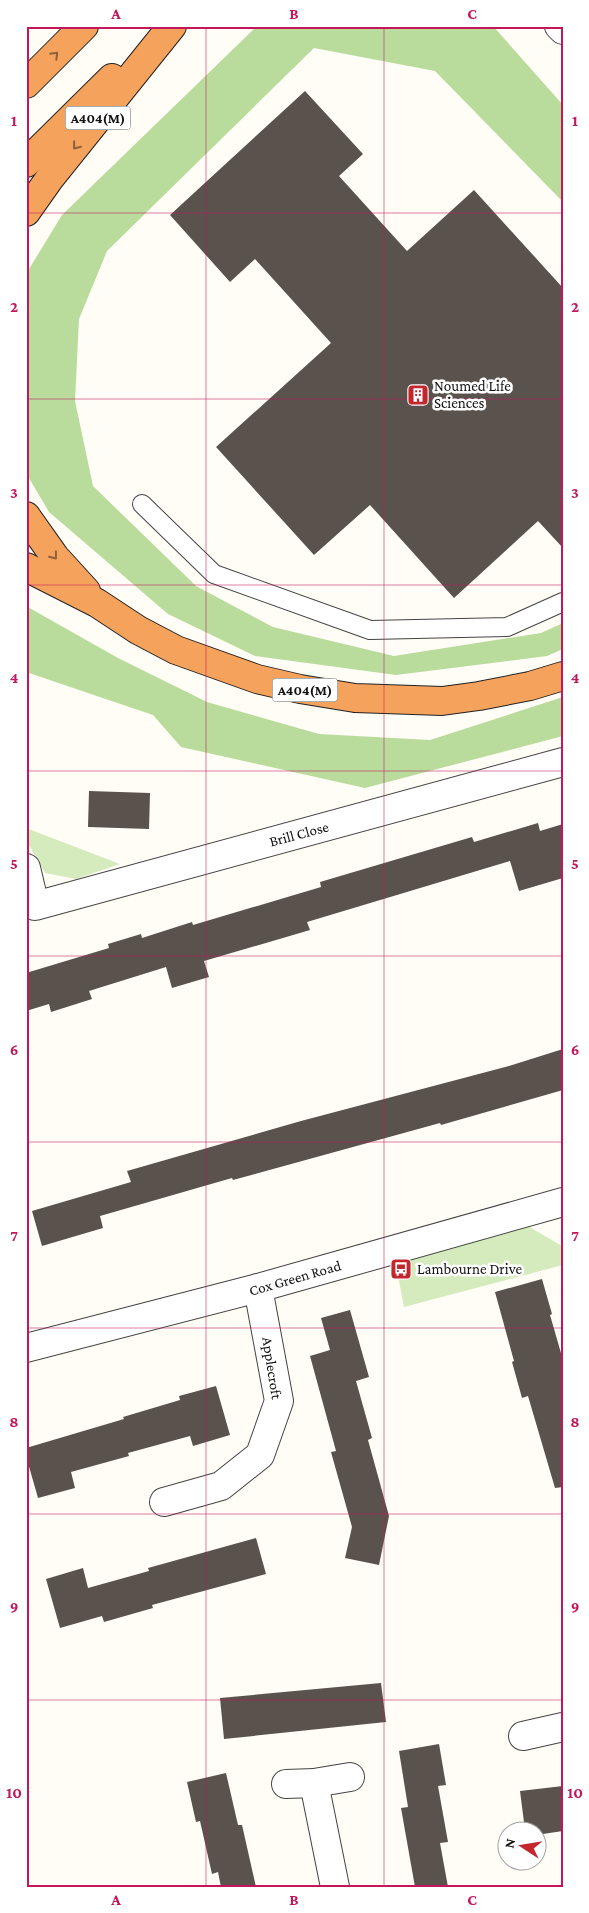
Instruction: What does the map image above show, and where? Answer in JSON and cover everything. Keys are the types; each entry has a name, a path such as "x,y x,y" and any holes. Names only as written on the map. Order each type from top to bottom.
{"highway":[{"path":"26,84 84,26"},
{"name":"A404(M)","path":"26,163 165,26"},
{"name":"A404(M)","path":"26,212 50,178 172,26"},
{"name":"A404(M)","path":"26,516 55,557 97,603"},
{"name":"A404(M)","path":"26,567 97,603 138,630 176,650 257,679 300,689 355,698 442,701 530,686 563,676"}],"street":[{"path":"559,26 563,30"},
{"name":"Brill Close","path":"26,868 31,908 563,762"},
{"name":"Cox Green Road","path":"26,1348 258,1288 563,1202"},
{"name":"Applecroft","path":"164,1502 221,1486 260,1455 279,1401 258,1288"},
{"path":"523,1736 563,1727"},
{"path":"286,1784 314,1783 350,1777"},
{"path":"314,1783 335,1887"}],"lane":[{"path":"142,504 214,574 370,630 507,626 563,602"}],"green space":[{"path":"257,26 493,26 563,105 563,202 435,71 314,48 107,251 79,319 75,401 93,486 196,586 273,627 394,656 541,633 563,623 563,649 547,656 396,675 255,656 168,614 49,512 26,473 26,274 62,215"},
{"path":"26,606 118,658 207,702 319,734 430,740 563,697 563,736 365,788 181,747 153,715 26,672"},
{"path":"26,828 120,864 76,879 45,873 26,840"},
{"path":"521,1222 562,1246 563,1265 404,1307 395,1260"}],"building":[{"name":"Noumed Life Sciences","path":"305,91 363,154 339,176 407,251 474,190 563,288 563,548 538,521 454,598 370,505 314,555 216,447 331,343 255,259 230,282 170,215"},
{"path":"89,791 150,793 149,829 88,827"},
{"path":"538,823 540,831 563,824 563,878 519,891 510,861 307,922 310,930 204,961 209,977 172,988 166,967 89,991 92,999 51,1012 49,1004 26,1011 26,973 109,948 108,944 141,934 142,938 192,922 193,925 321,887 320,882 472,837 474,842"},
{"path":"563,1049 563,1090 441,1125 440,1123 233,1180 232,1178 100,1216 103,1228 42,1246 32,1211 131,1182 127,1171 301,1121 509,1066"},
{"path":"542,1279 563,1360 563,1487 555,1488 528,1396 522,1398 495,1292"},
{"path":"350,1310 369,1377 356,1381 372,1438 368,1440 389,1516 379,1565 345,1558 352,1527 331,1452 336,1451 310,1356 330,1350 321,1318"},
{"path":"216,1386 230,1435 193,1446 190,1436 128,1453 129,1456 71,1472 75,1488 38,1498 26,1456 26,1448 124,1419 123,1417 180,1400 179,1396"},
{"path":"256,1538 266,1574 152,1605 153,1608 104,1622 102,1616 60,1628 46,1579 83,1568 88,1588 149,1571 148,1568"},
{"path":"381,1683 386,1722 224,1739 220,1698"},
{"path":"439,1744 446,1785 438,1786 448,1842 440,1843 448,1887 415,1887 401,1808 408,1807 399,1751"},
{"path":"226,1773 238,1825 242,1825 256,1887 221,1887 218,1872 212,1874 200,1821 196,1822 187,1782"},
{"path":"563,1786 563,1831 546,1834 546,1820 524,1820 520,1791"}],"place":[{"name":"Noumed Life Sciences","path":"418,395"},
{"name":"Lambourne Drive","path":"401,1269"}]}
